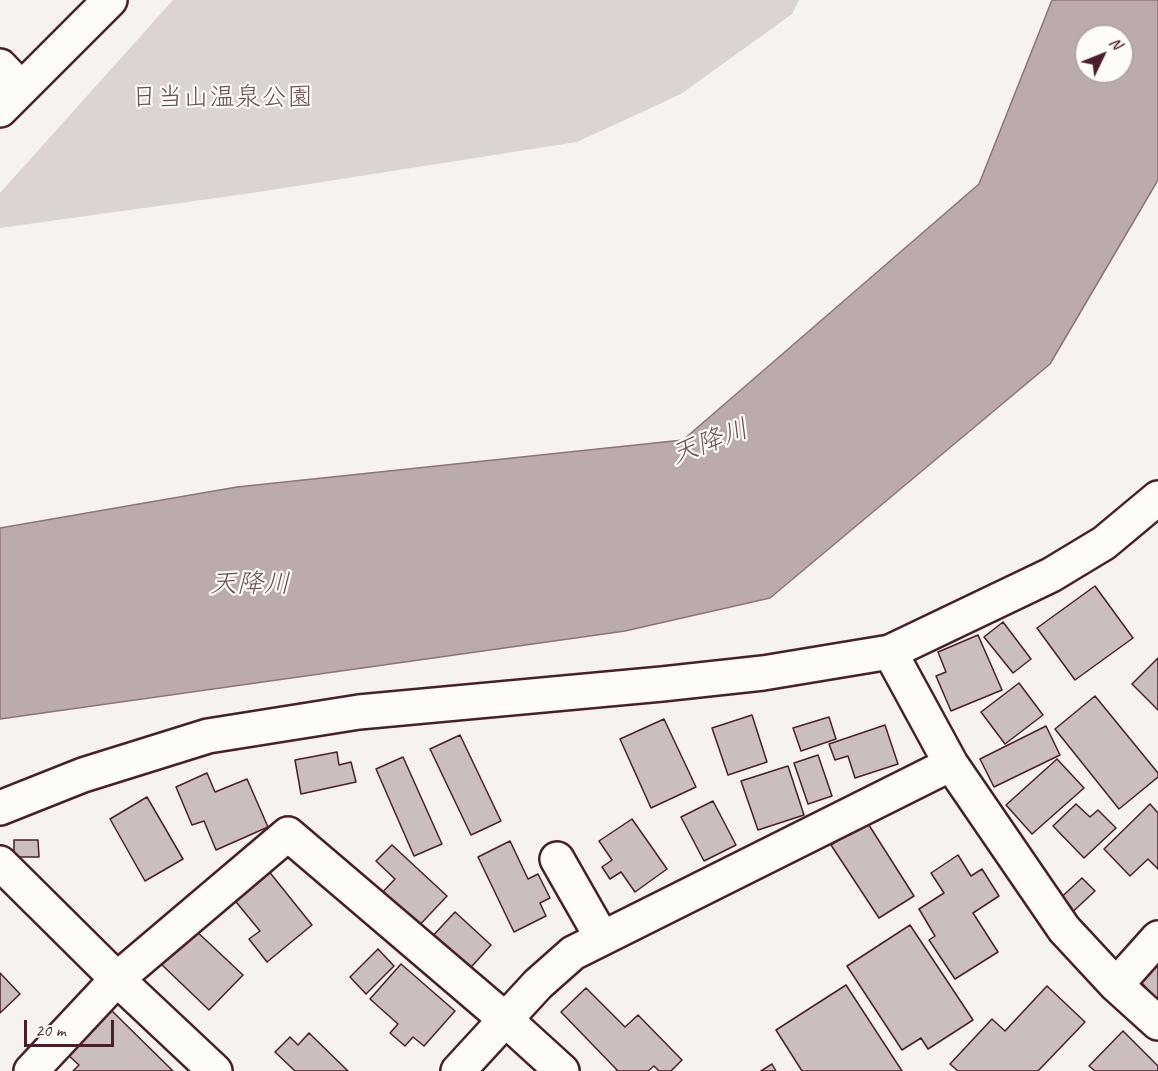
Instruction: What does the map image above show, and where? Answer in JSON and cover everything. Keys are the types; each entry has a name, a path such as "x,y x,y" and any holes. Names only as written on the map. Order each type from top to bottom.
{"street":[{"path":"7,88 110,0"},
{"path":"0,808 83,775 207,736 359,711 763,673 890,652 1052,575 1104,543 1158,498"},
{"path":"890,652 951,764 1064,929 1116,985 1158,1023"},
{"path":"458,1071 538,984 573,953 951,764"},
{"path":"31,1071 117,979 288,834 506,1020 562,1071"},
{"path":"557,859 602,938"},
{"path":"0,863 117,979 215,1071"},
{"path":"1116,985 1158,938"}],"green space":[{"name":"日当山温泉公園","path":"173,0 799,0 792,14 681,94 577,142 252,193 0,228 0,193"}],"water":[{"name":"天降川","path":"1052,0 1158,0 1158,180 1050,364 770,598 625,631 0,719 0,528 237,487 683,440 979,184"}],"building":[{"path":"1095,586 1133,638 1075,680 1037,628"},
{"path":"1003,622 1031,659 1013,673 984,637"},
{"path":"978,635 1002,690 951,711 936,676 946,672 938,652"},
{"path":"1158,658 1158,710 1132,684"},
{"path":"1019,683 1043,715 1005,744 981,712"},
{"path":"1095,696 1158,773 1158,777 1119,809 1055,729"},
{"path":"752,715 767,762 728,775 712,728"},
{"path":"829,717 836,739 801,751 793,728"},
{"path":"664,719 696,787 651,808 620,739"},
{"path":"885,725 898,764 855,778 848,756 835,760 829,744"},
{"path":"1046,726 1060,755 994,787 980,759"},
{"path":"460,735 501,821 471,835 430,749"},
{"path":"337,752 339,765 351,762 356,782 301,794 295,760"},
{"path":"818,755 832,796 808,804 794,763"},
{"path":"403,757 442,844 414,856 376,769"},
{"path":"1057,759 1084,788 1032,834 1006,805"},
{"path":"788,766 804,815 758,830 741,781"},
{"path":"207,773 215,792 247,779 268,827 216,850 204,821 192,825 176,787"},
{"path":"147,797 183,859 145,881 110,819"},
{"path":"713,801 736,845 704,861 681,817"},
{"path":"1076,804 1090,817 1098,810 1116,828 1084,858 1053,826"},
{"path":"1150,804 1158,813 1158,869 1148,859 1130,876 1104,849"},
{"path":"632,819 667,869 635,892 621,872 610,879 602,867 612,860 599,841"},
{"path":"867,822 914,896 879,918 831,845"},
{"path":"14,840 38,840 39,857 14,857"},
{"path":"510,841 528,879 538,874 550,898 540,903 546,916 514,932 478,857"},
{"path":"392,845 447,896 414,931 378,897 395,879 376,861"},
{"path":"958,855 971,876 982,869 999,896 973,913 998,952 955,979 929,940 935,936 919,909 944,893 931,873"},
{"path":"267,869 312,925 267,962 249,939 260,931 232,897"},
{"path":"1082,878 1095,891 1066,918 1054,904"},
{"path":"455,912 491,945 464,975 428,941"},
{"path":"910,925 973,1020 928,1049 921,1038 902,1050 847,966"},
{"path":"193,928 243,975 209,1010 160,963"},
{"path":"378,949 394,966 366,994 350,977"},
{"path":"1158,950 1158,1001 1133,973"},
{"path":"401,964 455,1011 424,1046 413,1037 405,1046 390,1033 398,1024 370,999"},
{"path":"0,973 20,994 0,1013"},
{"path":"846,985 902,1071 802,1071 776,1030"},
{"path":"1047,986 1085,1022 1038,1071 958,1071 950,1064 992,1019 1005,1031"},
{"path":"586,988 625,1027 638,1015 682,1060 671,1071 659,1071 654,1066 648,1071 616,1071 561,1012"},
{"path":"110,1009 173,1071 73,1071 79,1065 67,1054"},
{"path":"1123,1031 1158,1066 1158,1071 1095,1071 1089,1066"},
{"path":"309,1033 348,1071 295,1071 275,1052 290,1037 298,1045"},
{"path":"772,1064 776,1071 761,1071"}]}
